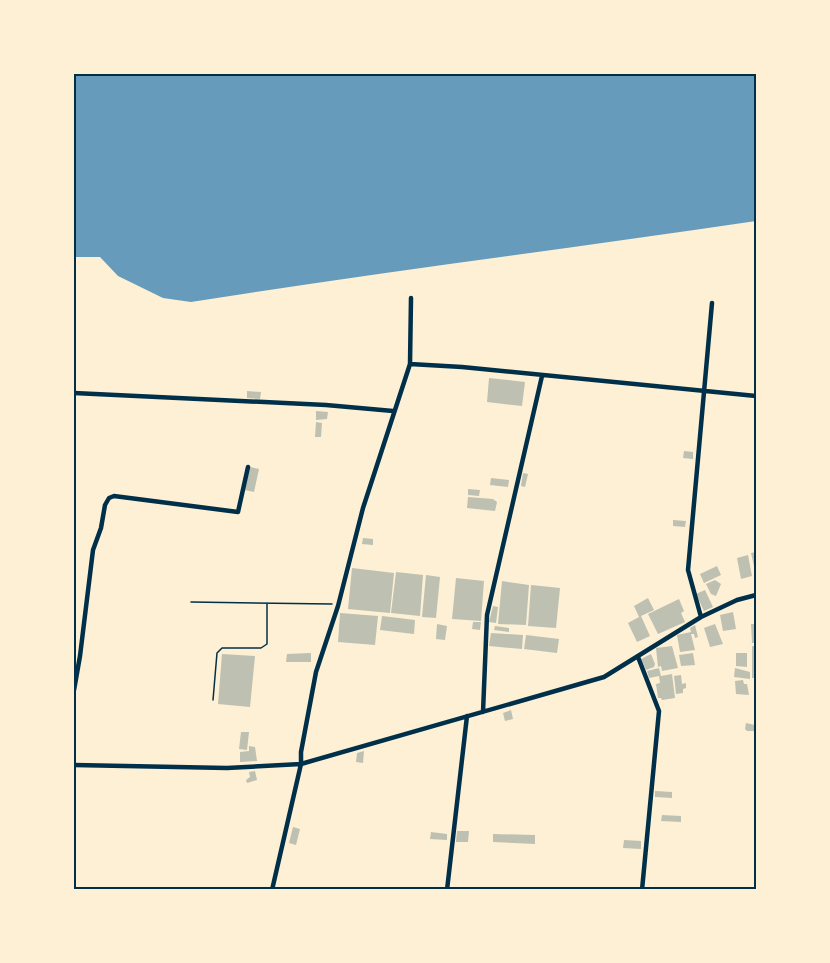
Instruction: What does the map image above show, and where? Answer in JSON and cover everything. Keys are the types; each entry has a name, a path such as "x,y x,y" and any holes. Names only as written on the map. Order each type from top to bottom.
{"street":[{"path":"272,890 301,764 301,752 316,672 338,606 363,508 410,364 411,298"},
{"path":"701,617 688,570 712,303"},
{"path":"410,364 462,367 756,396"},
{"path":"483,712 487,615 542,376"},
{"path":"74,393 326,405 393,411"},
{"path":"74,690 93,550 109,498 114,496 238,512 248,467"},
{"path":"74,765 227,768 301,764 604,676 701,617 737,600 756,595"},
{"path":"638,657 659,711 642,890"},
{"path":"447,890 467,716"}],"path":[{"path":"191,602 327,603 338,606"},
{"path":"213,700 217,653 222,648 261,648 267,644 267,602"}],"water":[{"path":"74,74 756,74 756,221 191,302 163,298 118,276 100,257 74,257"}],"building":[{"path":"489,378 525,382 522,406 487,402"},
{"path":"247,391 261,392 260,399 247,398"},
{"path":"316,411 328,412 327,419 316,420"},
{"path":"316,422 322,423 321,437 315,437"},
{"path":"684,451 693,452 693,459 683,458"},
{"path":"250,467 259,469 254,492 245,490"},
{"path":"523,473 528,474 525,487 521,486"},
{"path":"491,478 509,480 508,487 490,485"},
{"path":"468,489 480,490 479,496 468,495"},
{"path":"468,497 493,499 497,502 495,511 467,508"},
{"path":"673,520 686,521 685,527 673,526"},
{"path":"363,538 373,539 373,545 362,544"},
{"path":"756,552 756,575 751,553"},
{"path":"748,555 752,576 741,579 737,558"},
{"path":"717,566 721,575 704,583 700,574"},
{"path":"352,568 394,573 390,613 348,609"},
{"path":"396,572 423,575 420,616 391,613"},
{"path":"426,575 440,577 436,618 422,617"},
{"path":"456,578 484,581 481,621 452,619"},
{"path":"715,580 721,584 716,596 711,594 706,584"},
{"path":"502,581 529,585 526,625 498,624"},
{"path":"531,585 560,588 556,628 528,626"},
{"path":"705,590 713,607 704,611 696,594"},
{"path":"648,598 654,610 641,616 650,636 637,642 628,623 639,617 634,606"},
{"path":"679,599 684,611 681,613 685,622 658,634 648,614"},
{"path":"493,606 498,607 496,623 489,622"},
{"path":"733,612 736,629 723,631 720,615"},
{"path":"340,613 378,616 375,645 338,642"},
{"path":"382,616 415,620 414,634 380,630"},
{"path":"473,622 481,622 480,630 472,629"},
{"path":"437,624 447,626 445,640 436,639"},
{"path":"715,624 723,644 710,647 704,628"},
{"path":"751,624 756,624 756,643 752,643"},
{"path":"695,625 698,637 695,638 694,634 691,634 695,650 680,652 677,635 691,632 690,628"},
{"path":"495,626 509,628 509,632 494,630"},
{"path":"491,633 523,635 522,649 489,646"},
{"path":"526,635 559,639 557,653 524,649"},
{"path":"672,646 678,668 662,671 661,666 658,667 656,648"},
{"path":"752,646 756,646 756,678 752,678"},
{"path":"311,653 311,662 286,662 287,654"},
{"path":"693,653 695,665 681,666 679,655"},
{"path":"736,653 747,653 747,667 736,666"},
{"path":"222,654 255,656 250,707 218,704"},
{"path":"651,654 655,664 654,667 646,670 641,659"},
{"path":"659,668 661,676 672,674 675,698 662,700 658,698 656,684 660,683 659,676 649,678 647,671"},
{"path":"735,668 750,672 750,679 734,677"},
{"path":"681,675 682,684 686,683 686,688 683,689 683,693 676,694 674,676"},
{"path":"743,680 744,684 747,684 749,695 736,694 735,681"},
{"path":"511,710 513,719 505,721 503,713"},
{"path":"746,723 755,725 754,731 745,729"},
{"path":"241,732 249,732 247,750 239,749"},
{"path":"249,746 255,747 257,761 240,762 240,752 249,751"},
{"path":"364,751 363,763 356,762 357,753"},
{"path":"255,771 257,780 247,783 246,780 250,777 249,772"},
{"path":"655,791 672,792 672,798 655,797"},
{"path":"662,815 681,816 681,822 661,821"},
{"path":"293,827 300,829 296,845 289,843"},
{"path":"457,831 469,831 468,842 456,842"},
{"path":"431,832 447,834 447,840 430,839"},
{"path":"493,834 535,835 535,844 493,842"},
{"path":"624,840 641,841 641,849 623,848"}]}
